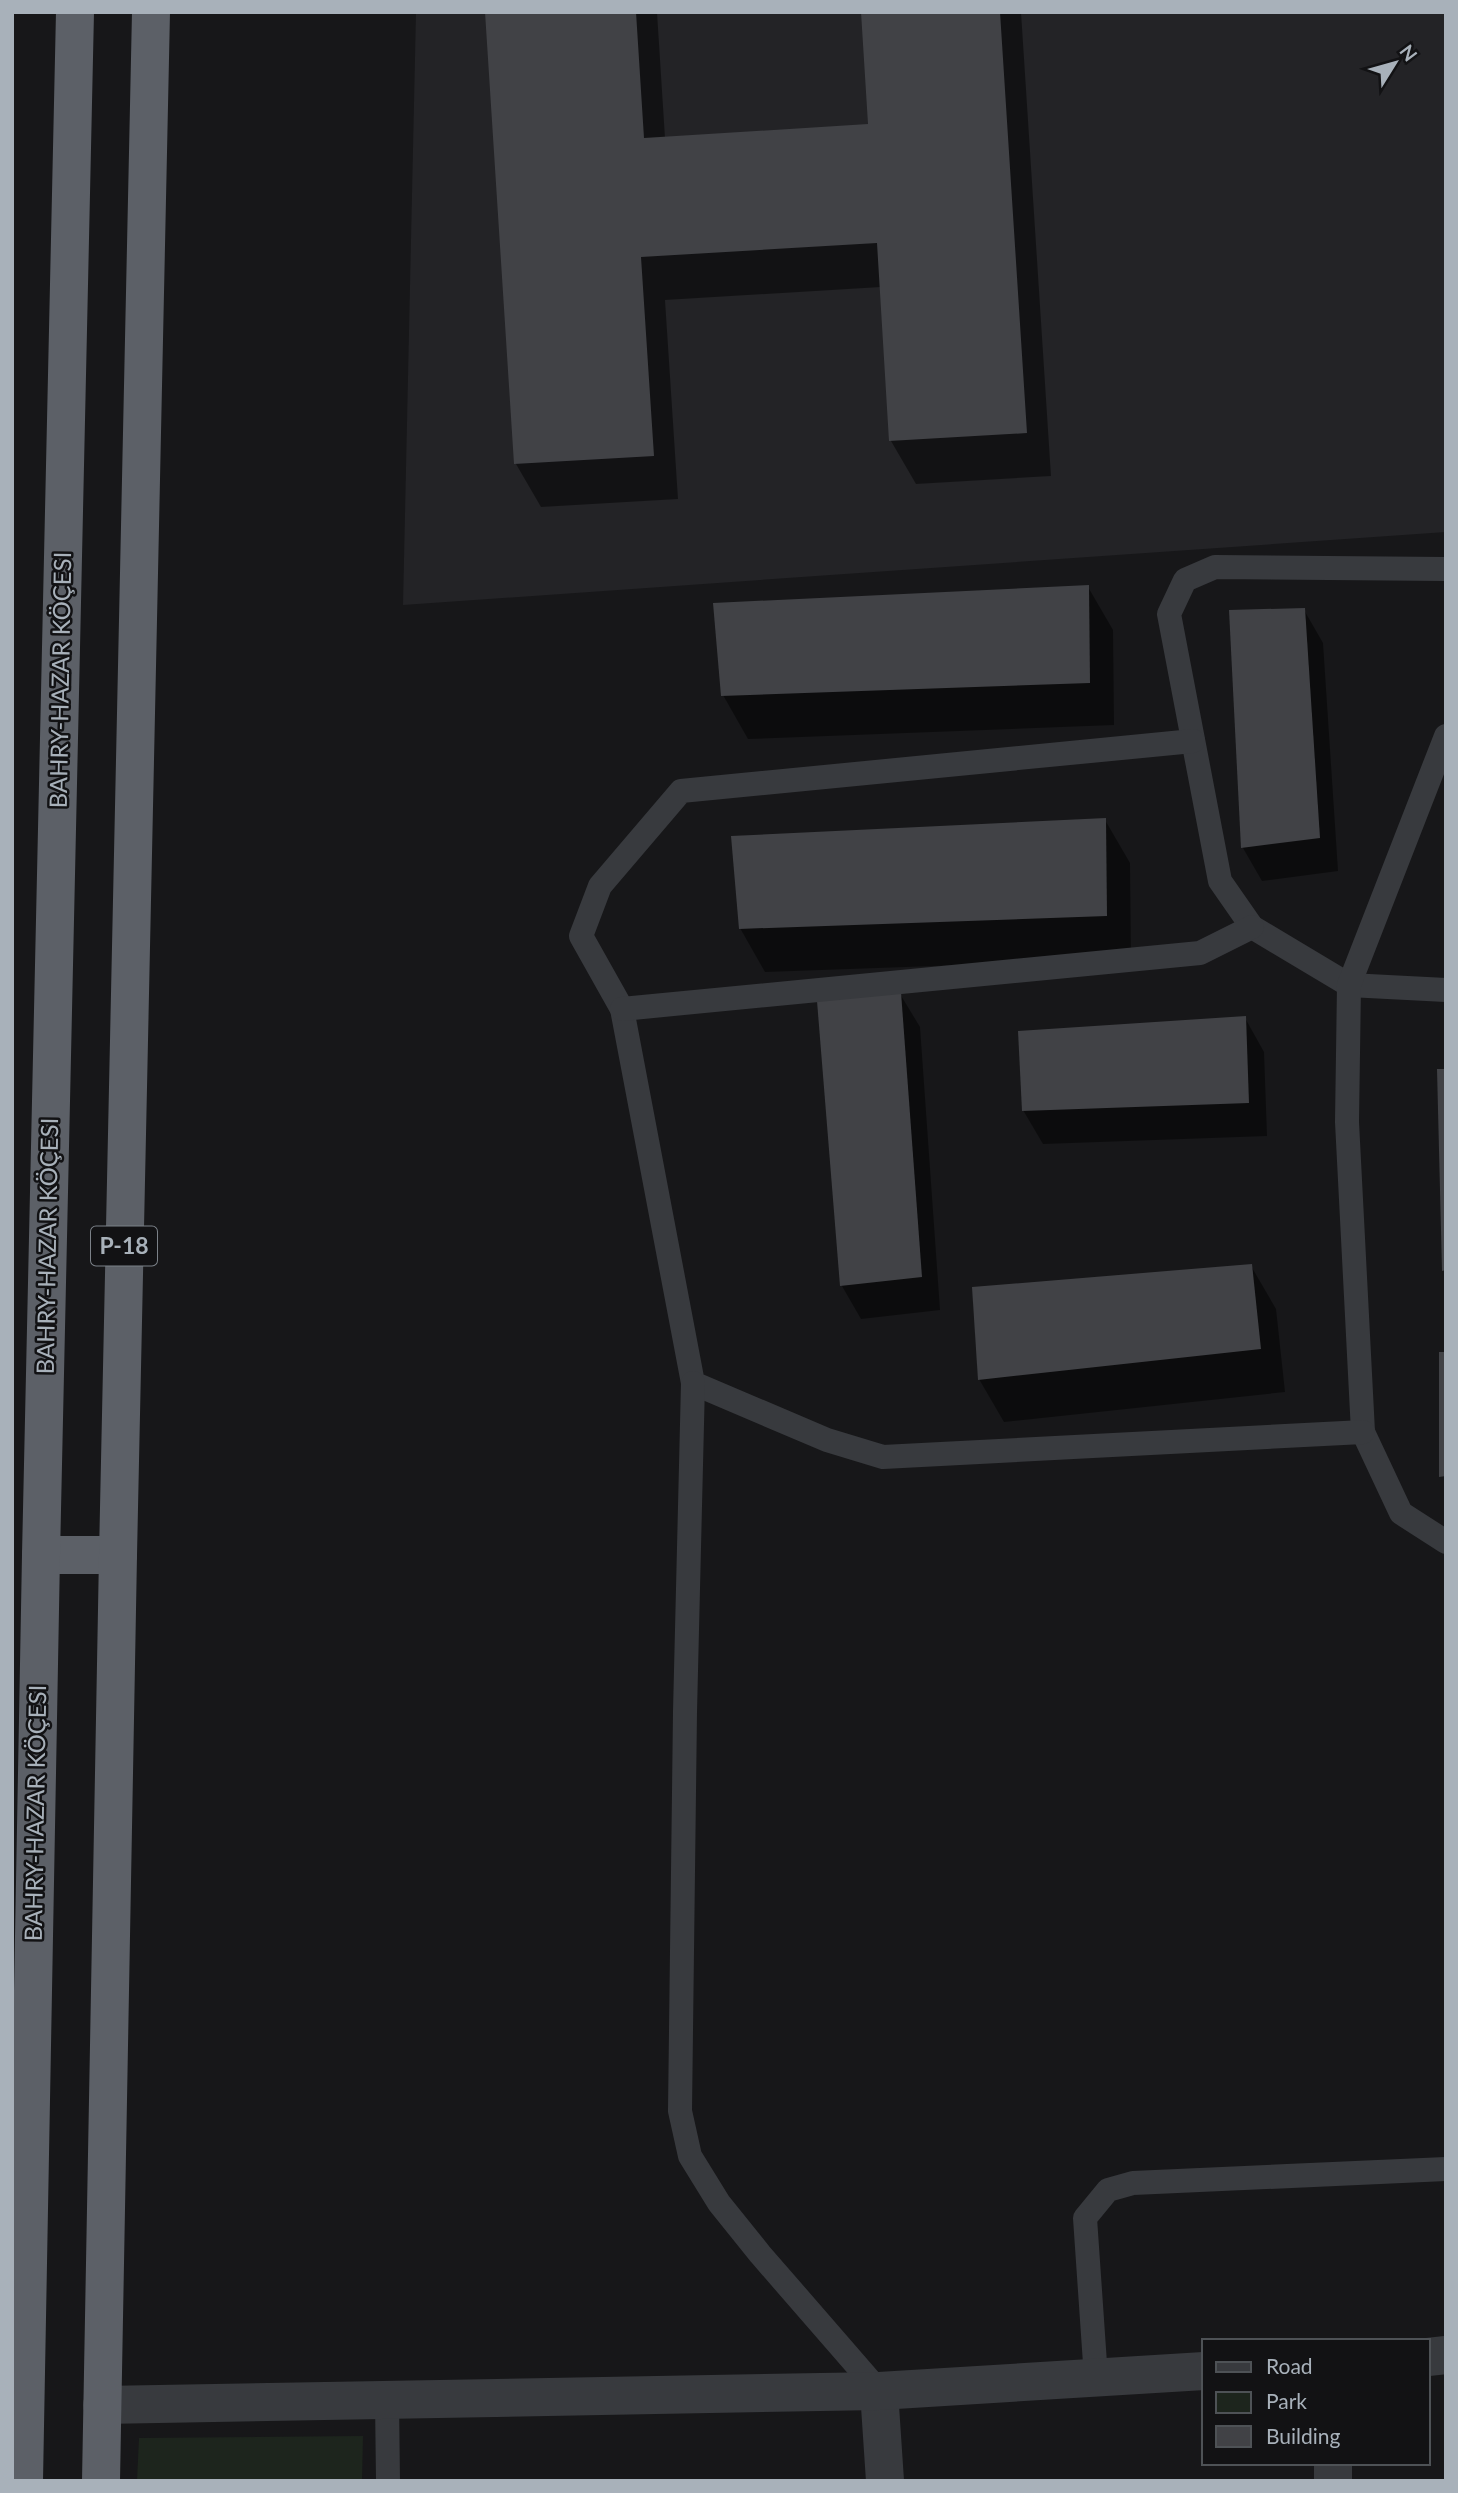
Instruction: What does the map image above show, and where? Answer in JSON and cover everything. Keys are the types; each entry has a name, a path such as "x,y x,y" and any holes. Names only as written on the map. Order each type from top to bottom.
{"highway":[{"name":"BAHRY-HAZAR KÖÇESI","path":"24,2481 23,1969 41,1556 75,12"},
{"name":"P-18","path":"101,2481 151,12"},
{"path":"41,1556 118,1555"}],"street":[{"path":"102,2405 879,2390 1202,2371"},
{"path":"879,2390 885,2481"}],"lane":[{"path":"1446,569 1215,567 1185,580 1169,614 1220,881 1252,927 1349,985 1446,990"},
{"path":"1446,736 1349,985 1347,1122 1363,1432 1401,1513 1446,1542"},
{"path":"879,2390 719,2203 690,2156 680,2111 685,1713 693,1383 622,1009 581,936 600,886 681,791 1193,741"},
{"path":"622,1009 1200,953 1252,927"},
{"path":"693,1383 827,1440 883,1457 1363,1432"},
{"path":"1096,2378 1085,2218 1108,2190 1133,2183 1446,2169"},
{"path":"387,2399 388,2481"}],"shaded area":[{"path":"416,12 1446,12 1446,532 403,605"}],"green space":[{"path":"363,2436 362,2481 137,2481 139,2438"}],"building":[{"path":"485,12 636,12 644,138 868,124 861,12 1000,12 1027,433 889,441 877,243 641,257 654,456 514,464"},
{"path":"1089,585 1090,683 721,696 713,603"},
{"path":"1305,608 1320,838 1241,848 1229,610"},
{"path":"1106,818 1107,916 739,929 731,836"},
{"path":"901,992 922,1277 840,1286 817,1001"},
{"path":"1246,1016 1249,1103 1022,1111 1018,1031"},
{"path":"1437,1069 1446,1069 1446,1270 1442,1271"},
{"path":"1252,1264 1261,1349 978,1380 972,1287"},
{"path":"1439,1352 1446,1352 1446,1476 1439,1477"}]}
